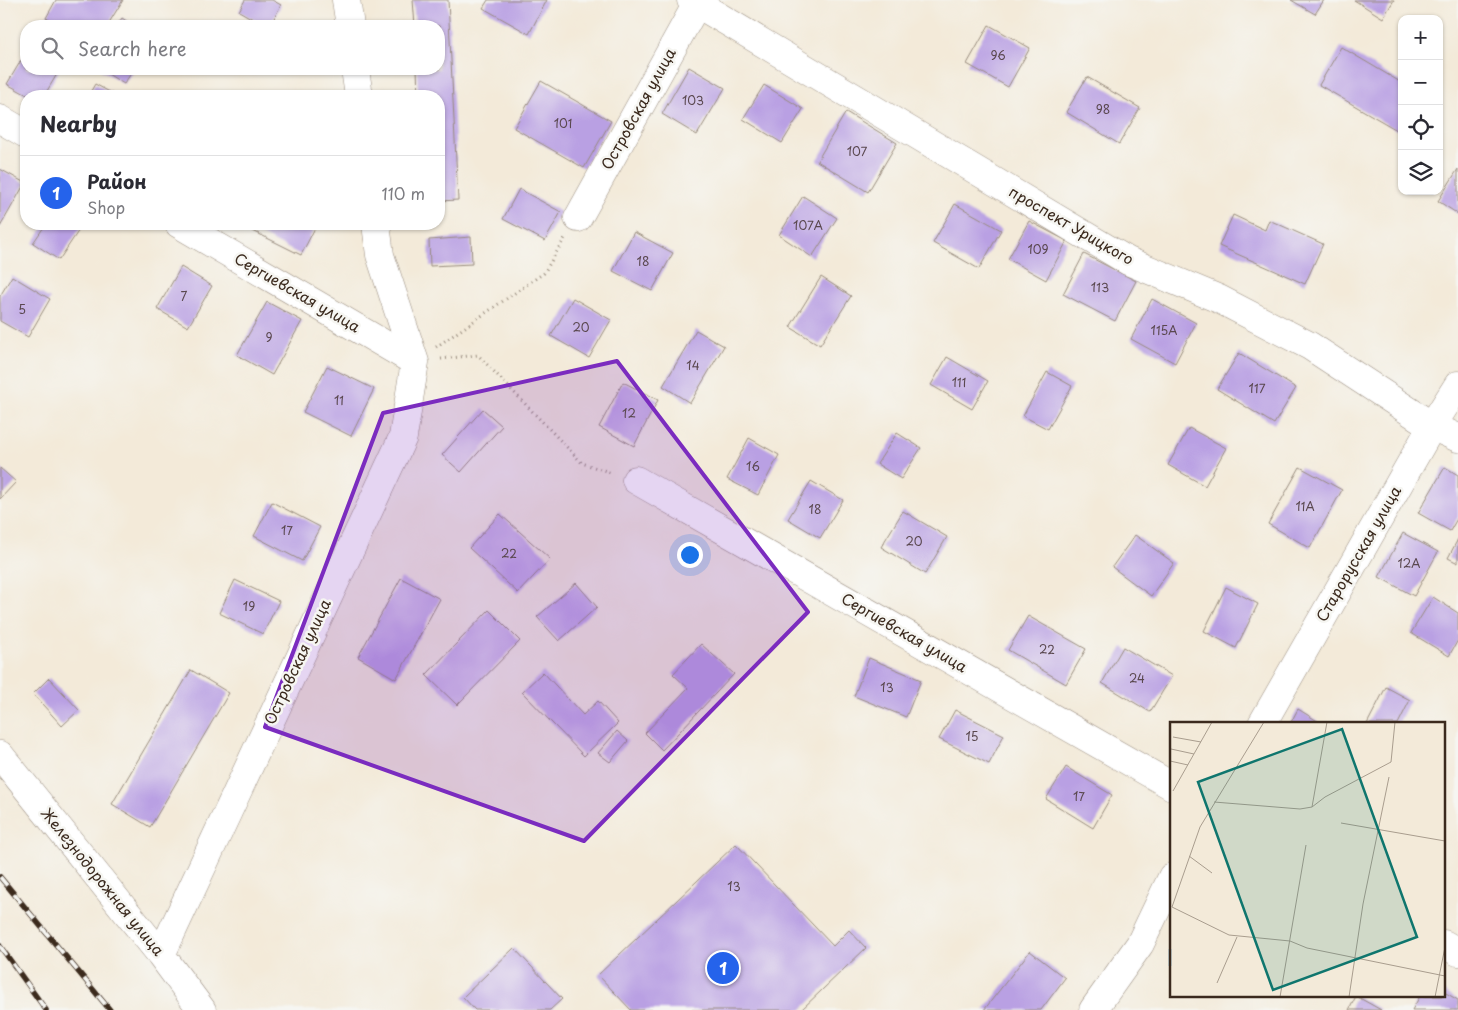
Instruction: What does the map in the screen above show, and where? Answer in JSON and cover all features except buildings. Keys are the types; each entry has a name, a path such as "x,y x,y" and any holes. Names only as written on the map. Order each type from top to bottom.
{"street":[{"path":"346,0 349,20"},
{"name":"Островская улица","path":"578,218 696,1"},
{"name":"проспект Урицкого","path":"696,1 1128,261 1219,299 1310,346 1432,426 1458,438"},
{"path":"356,75 358,90"},
{"path":"0,119 20,131"},
{"name":"Сергиевская улица","path":"189,230 415,362"},
{"path":"377,230 380,255 415,362"},
{"name":"Островская улица","path":"161,956 403,437 415,362"},
{"name":"Старорусская улица","path":"1263,722 1432,426 1458,385"},
{"name":"Сергиевская улица","path":"636,480 1170,785"},
{"name":"Железнодорожная улица","path":"0,755 202,1010"},
{"path":"1093,1010 1140,944 1170,881"},
{"path":"1446,945 1458,952"}],"path":[{"path":"415,362 544,273 578,218"},
{"path":"415,362 478,355 582,463 636,480"}],"highlighted area":[{"path":"617,361 808,612 584,841 265,727 383,413"}],"railway":[{"path":"0,877 110,1010"},
{"path":"0,946 46,1010"}],"place":[{"name":"Район","path":"723,968"}]}
